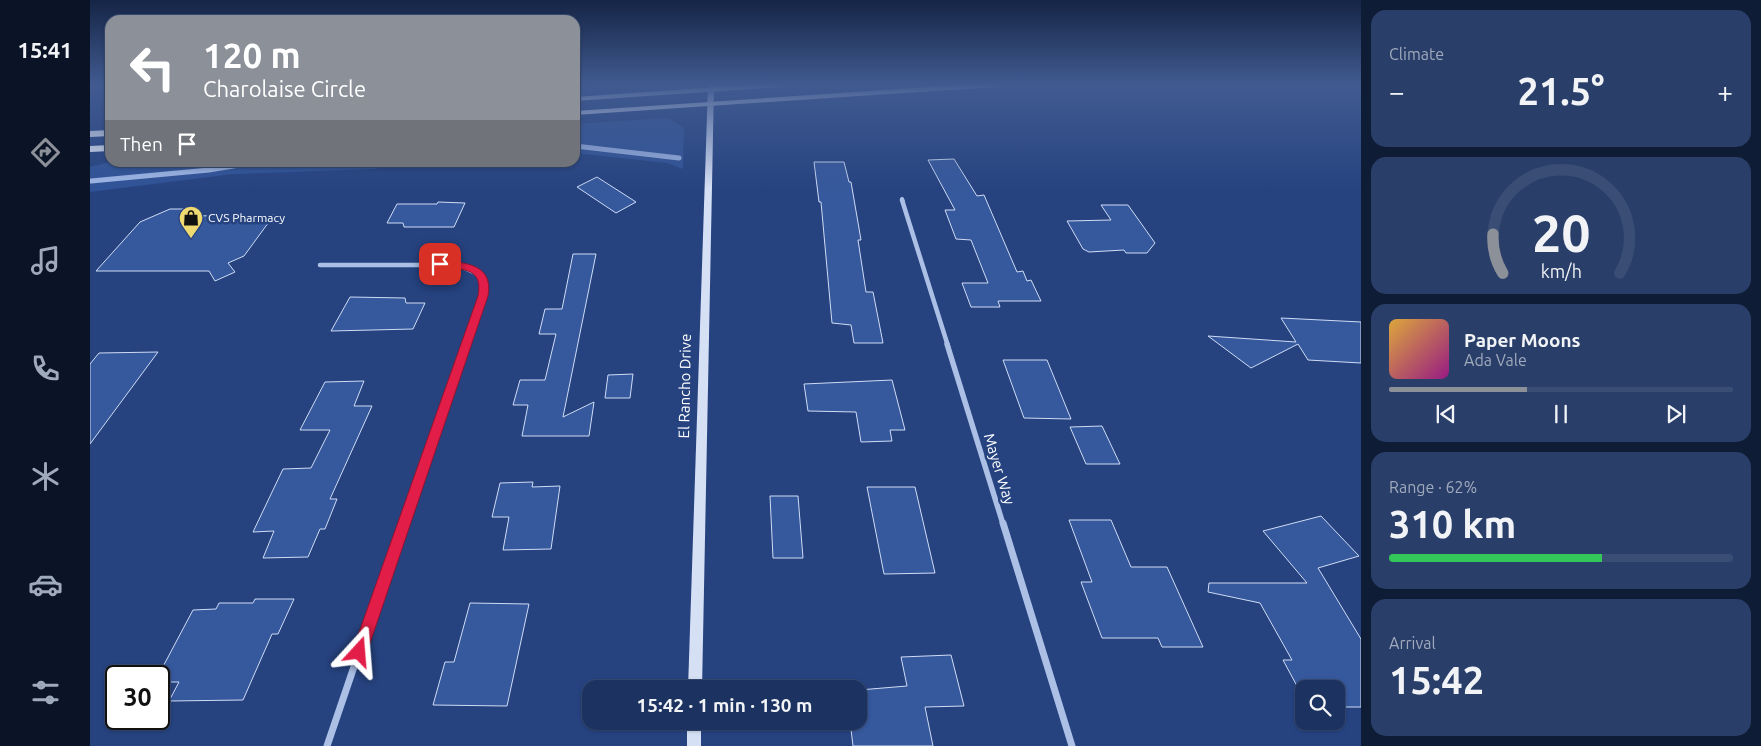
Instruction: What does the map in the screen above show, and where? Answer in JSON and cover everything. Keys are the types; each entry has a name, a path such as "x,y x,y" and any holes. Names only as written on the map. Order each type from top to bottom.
{"main road":[{"name":"El Rancho Drive","path":"695,680 710,120"},
{"path":"90,134 105,132"},
{"path":"90,149 105,148"},
{"path":"694,730 694,746"}],"street":[{"name":"Mayer Way","path":"902,199 1072,746"},
{"path":"320,265 458,265 473,269 482,277 485,285 327,746"}],"shaded area":[{"path":"672,120 684,128 683,169 667,163 580,154 580,124"},
{"path":"105,163 105,167 378,167 376,169 233,174 90,192 90,167"}],"building":[{"path":"954,159 977,196 984,195 1017,272 1023,271 1027,281 1031,280 1041,301 998,301 1000,307 971,307 962,283 988,283 971,240 956,239 945,210 955,210 928,160"},
{"path":"814,162 844,162 849,182 851,182 861,240 858,240 866,292 873,292 883,343 854,343 851,325 832,323 821,202 819,202"},
{"path":"597,177 636,202 616,213 577,187"},
{"path":"438,202 465,203 454,227 404,227 403,223 387,223 397,204 437,204"},
{"path":"1101,205 1128,205 1155,243 1147,253 1126,253 1124,250 1089,252 1083,249 1067,221 1111,220"},
{"name":"CVS Pharmacy","path":"170,209 197,209 191,216 274,215 244,256 228,263 235,272 215,281 209,271 96,271 140,222"},
{"path":"573,254 596,254 563,417 594,402 589,436 522,436 528,405 513,405 520,380 545,380 556,334 539,334 545,309 562,309"},
{"path":"350,297 405,298 406,303 425,303 413,329 331,331"},
{"path":"1281,318 1361,322 1361,363 1308,360 1298,344 1251,368 1208,336 1296,342"},
{"path":"158,352 90,444 90,364 99,353"},
{"path":"1003,360 1047,360 1071,419 1024,418"},
{"path":"633,374 630,398 605,398 608,375"},
{"path":"892,380 905,430 890,430 892,441 861,442 856,412 808,411 804,384"},
{"path":"364,381 354,406 372,406 330,499 337,499 325,529 320,529 308,557 263,558 274,531 253,532 283,469 311,468 330,430 300,430 325,382"},
{"path":"1102,426 1120,464 1086,464 1070,427"},
{"path":"533,482 532,487 560,486 551,549 503,550 509,517 492,517 500,483"},
{"path":"867,487 915,487 935,573 884,574"},
{"path":"770,496 798,496 803,558 773,558"},
{"path":"1321,516 1359,556 1318,568 1361,639 1361,707 1345,707 1345,680 1295,680 1295,682 1283,660 1292,660 1260,603 1208,592 1209,583 1307,583 1263,531"},
{"path":"1069,520 1111,520 1131,567 1167,567 1203,647 1162,647 1158,638 1102,638 1081,582 1092,582"},
{"path":"255,599 294,599 278,634 272,634 243,700 170,701 179,682 170,682 170,665 164,665 193,610 216,609 219,603 253,603"},
{"path":"470,603 529,604 507,706 433,705 445,662 454,662"},
{"path":"951,655 964,706 925,707 933,746 853,746 851,730 867,730 867,689 907,686 901,657"}],"waterway":[{"path":"580,147 679,158"},
{"path":"91,181 227,167"}],"place":[{"name":"CVS Pharmacy","path":"191,239"}],"route":[{"path":"359,652 483,296 485,285 482,277 473,269 458,265 440,264"}]}
